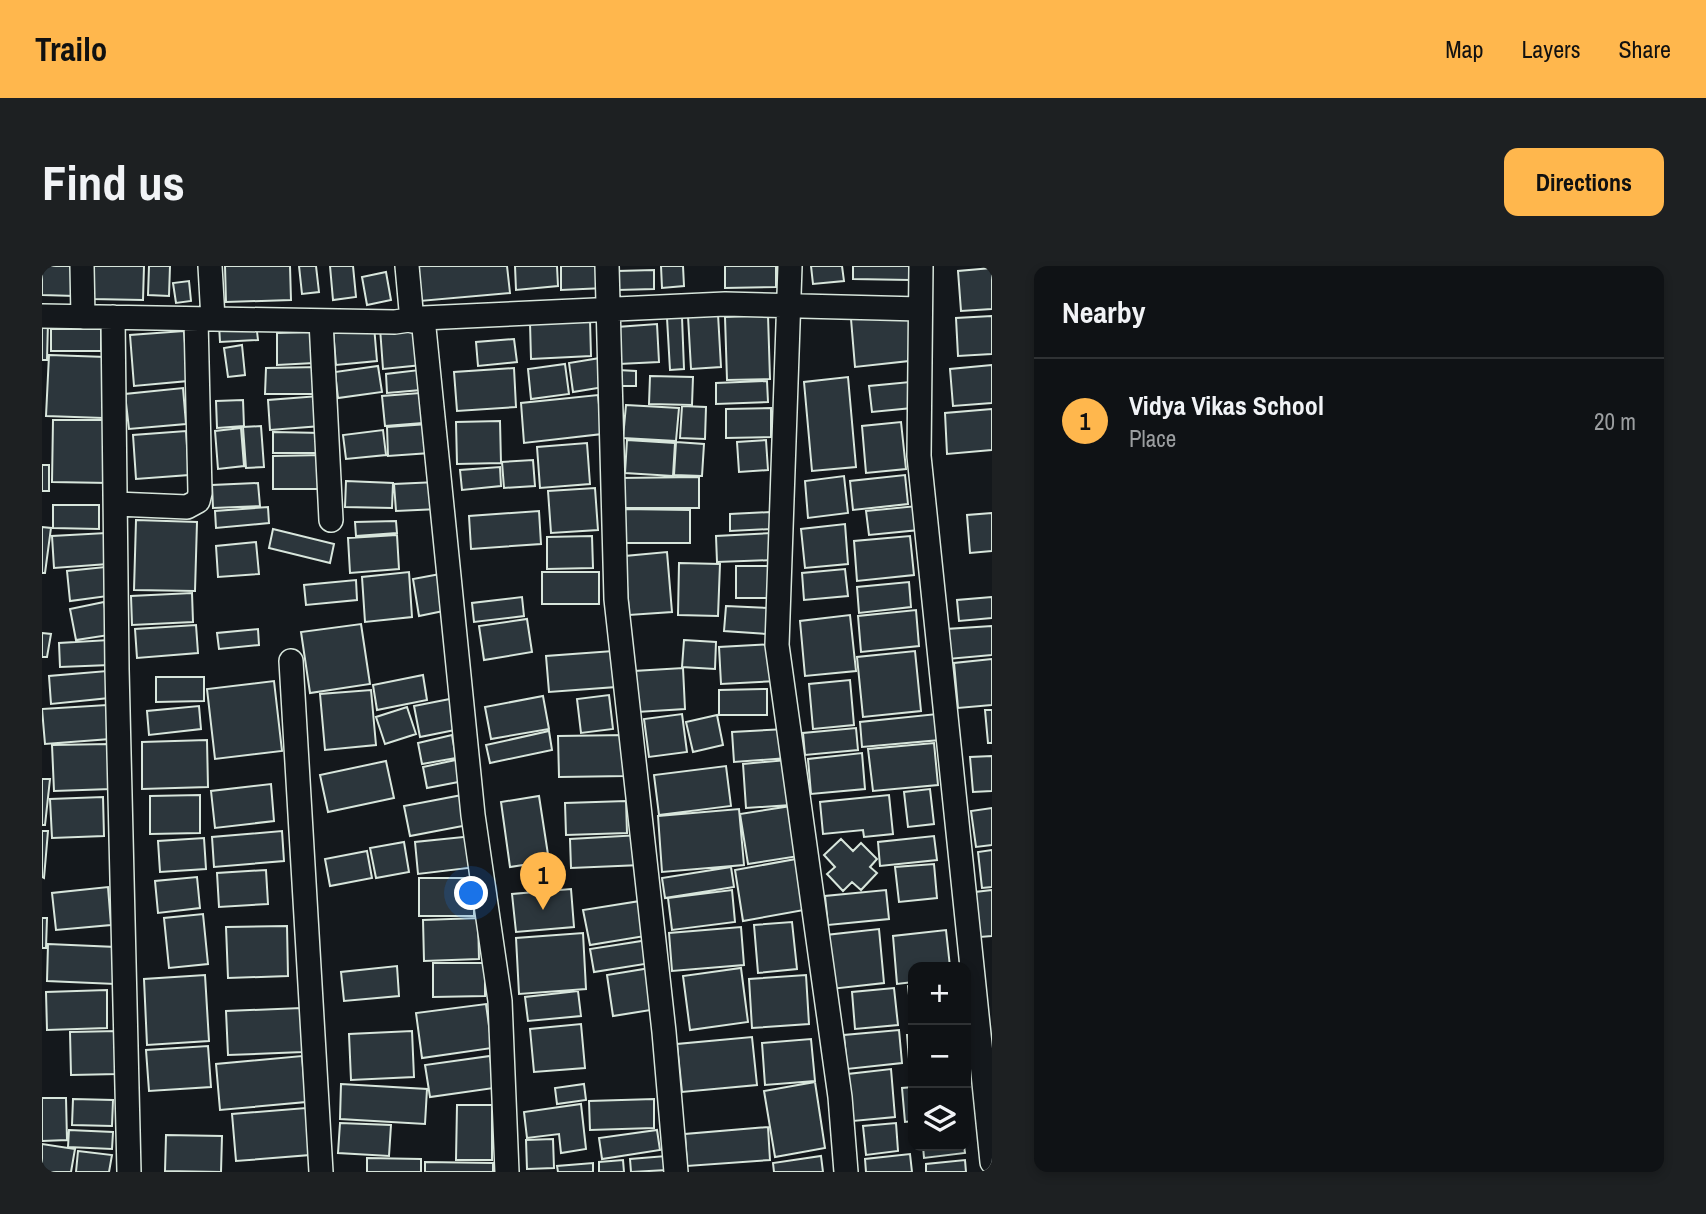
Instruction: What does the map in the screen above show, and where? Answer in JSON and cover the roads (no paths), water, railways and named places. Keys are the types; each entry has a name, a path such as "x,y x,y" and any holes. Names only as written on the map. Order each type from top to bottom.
{"street":[{"path":"82,266 83,317"},
{"path":"116,504 187,507 198,501 205,319 210,266"},
{"path":"407,266 417,320 473,815 500,1001 507,1172"},
{"path":"607,266 616,599 676,1172"},
{"path":"790,266 777,645 838,1083 846,1172"},
{"path":"921,266 919,456 988,1072 992,1162"},
{"path":"42,317 417,320 724,304 920,309"},
{"path":"113,317 117,669 130,1172"},
{"path":"321,321 331,520"},
{"path":"291,661 321,1172"}],"place":[{"name":"Vidya Vikas School","path":"543,910"}]}
